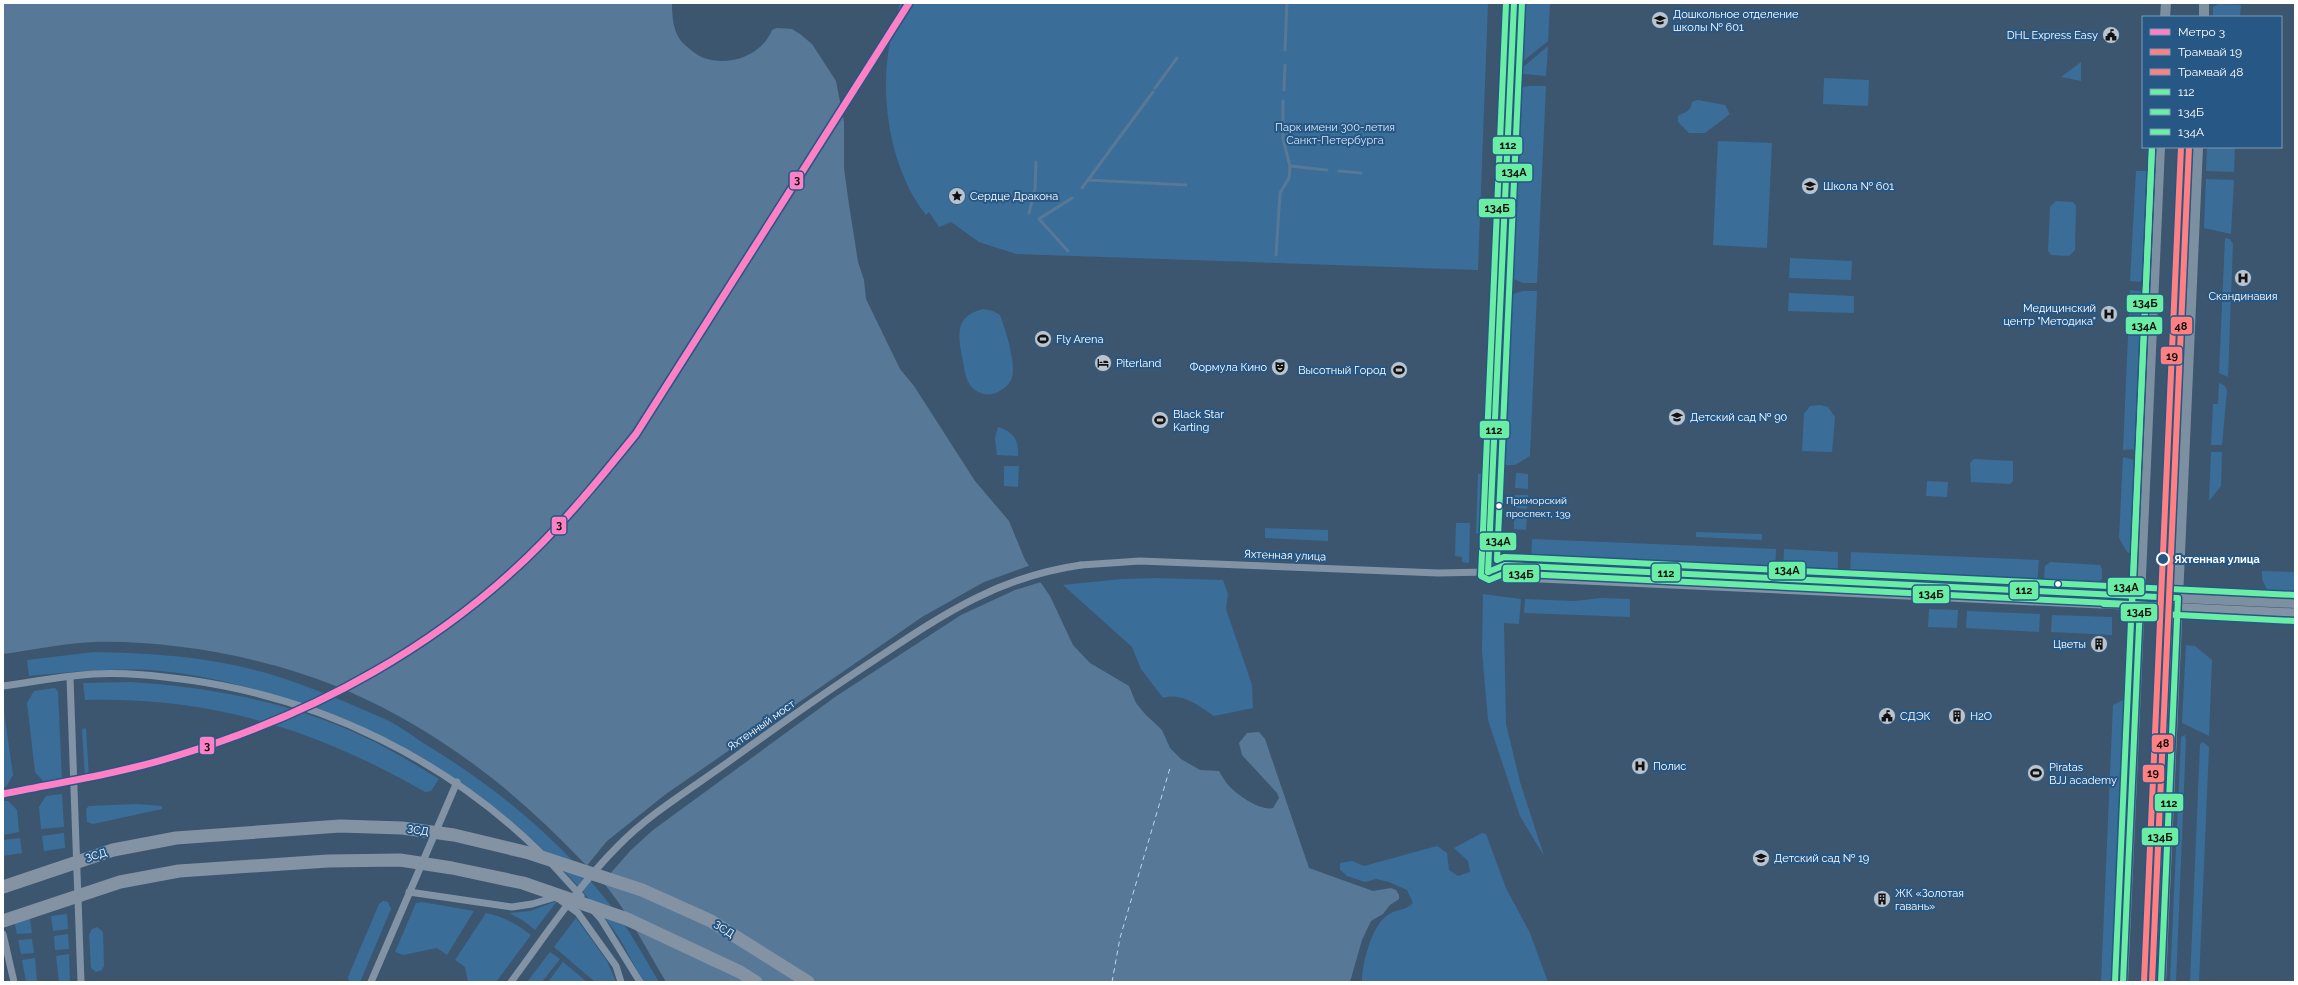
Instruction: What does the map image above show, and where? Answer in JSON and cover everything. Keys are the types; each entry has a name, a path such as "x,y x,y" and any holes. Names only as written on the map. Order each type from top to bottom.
{"highway":[{"name":"ЗСД","path":"3,887 113,850 176,838 340,826 402,828 454,835 529,853 642,890 711,921 808,982"},
{"path":"3,921 120,882 180,871 328,861 400,860 452,868 523,883 627,919 740,972 756,982"}],"main road":[{"path":"2165,16 2166,3"},
{"path":"2204,3 2204,16"},
{"path":"2123,982 2160,148"},
{"path":"2162,982 2198,148"},
{"name":"Яхтенная улица","path":"2140,601 2295,603"}],"street":[{"path":"1488,572 1514,3"},
{"name":"Яхтенная улица","path":"1082,565 1140,561 1438,573 1488,572 1505,577 1519,578 2140,601"},
{"name":"Яхтенный мост","path":"511,982 600,866 620,844 694,786 845,680 952,610 989,590 1013,580 1039,573 1082,565"},
{"name":"Яхтенная улица","path":"2178,602 2295,612"},
{"path":"3,686 93,674 130,674 176,678 239,689 301,706 366,730 457,782 519,831 556,868 600,919 640,982"},
{"path":"70,678 81,982"},
{"path":"371,982 457,782"},
{"path":"410,892 512,907 532,904 556,897 583,918 616,966 621,982"},
{"path":"3,934 4,945 14,982"}],"green space":[{"name":"Парк имени 300-летия Санкт-Петербурга","path":"900,3 1488,3 1478,270 1016,254 979,242 951,222 939,227 929,212 926,215 913,195 902,173 894,149 889,124 886,98 886,73 894,25 898,26 902,11 898,10"},
{"path":"1523,3 1550,3 1548,41 1521,63"},
{"path":"2219,4 2241,5 2240,16 2213,16 2213,7"},
{"path":"1548,46 1546,76 1523,74 1523,67"},
{"path":"2081,62 2081,81 2061,77"},
{"path":"1824,78 1869,80 1868,106 1823,104"},
{"path":"1528,86 1546,86 1537,283 1523,283 1511,278 1520,88"},
{"path":"1698,100 1725,105 1730,114 1705,133 1689,133 1678,122 1678,116 1689,110 1692,102"},
{"path":"1718,141 1772,143 1767,248 1713,245"},
{"path":"2207,148 2235,148 2234,172 2206,171"},
{"path":"2136,171 2146,171 2151,174 2146,278 2139,282 2130,281"},
{"path":"2206,179 2234,180 2231,234 2204,228"},
{"path":"2056,201 2073,202 2076,206 2075,250 2069,256 2051,255 2048,251 2050,207"},
{"path":"2225,238 2230,239 2233,244 2228,377 2219,373"},
{"path":"1790,258 1852,261 1851,280 1789,278"},
{"path":"2130,290 2139,291 2145,294 2139,449 2123,450"},
{"path":"1523,291 1537,291 1530,456 1515,465 1503,465 1510,295"},
{"path":"1789,293 1854,296 1854,313 1788,311"},
{"path":"983,309 993,311 1000,315 1010,348 1013,367 1013,374 1008,384 998,392 989,394 983,394 975,390 966,378 959,337 962,323 966,317"},
{"path":"2219,383 2224,385 2227,390 2222,445 2211,445 2213,404 2218,404"},
{"path":"1820,405 1828,407 1835,417 1832,452 1802,451 1804,414 1810,406"},
{"path":"998,427 1008,431 1014,437 1017,445 1018,456 997,455 995,438"},
{"path":"2211,452 2222,452 2221,486 2209,501"},
{"path":"2123,457 2138,461 2134,555 2127,552 2119,538"},
{"path":"1974,459 2013,461 2013,481 2010,484 1971,482 1970,463"},
{"path":"1004,466 1019,466 1018,487 1004,486"},
{"path":"1516,473 1528,474 1528,489 1515,488"},
{"path":"1478,474 1485,474 1482,536 1476,533"},
{"path":"1927,481 1948,482 1947,497 1926,496"},
{"path":"1515,495 1528,495 1527,509 1515,508"},
{"path":"1514,515 1527,515 1526,530 1514,529"},
{"path":"1456,523 1470,523 1469,563 1462,562 1462,557 1455,556"},
{"path":"1265,528 1328,530 1328,541 1265,538"},
{"path":"1696,532 1762,534 1762,540 1696,537"},
{"path":"1532,539 1776,549 1775,574 1531,563"},
{"path":"1784,549 1838,552 1838,574 1828,574 1828,576 1783,574"},
{"path":"1851,552 2039,560 2037,585 1850,577"},
{"path":"2050,562 2100,565 2102,569 2102,579 2097,583 2047,581 2044,577 2045,566"},
{"path":"2262,571 2295,572 2295,598 2270,596 2262,579"},
{"path":"1156,578 1223,580 1228,594 1226,609 1252,685 1253,708 1214,716 1184,698 1163,698 1141,669 1132,647 1063,585 1122,579"},
{"path":"1483,594 1521,599 1519,624 1504,623 1506,724 1520,782 1544,856 1520,816 1488,720 1482,651"},
{"path":"1601,598 1630,599 1630,617 1524,613 1525,599 1574,601"},
{"path":"1929,609 1958,610 1957,628 1928,627"},
{"path":"1967,611 2040,614 2039,632 1966,628"},
{"path":"2052,615 2112,617 2112,635 2051,632"},
{"path":"2186,645 2195,646 2212,660 2209,736 2182,723"},
{"path":"94,652 168,655 241,666 313,689 387,720 454,762 479,780 527,817 550,838 592,882 618,915 659,982 644,982 608,922 578,886 546,853 513,822 440,770 401,748 360,728 316,710 240,685 181,673 144,670 95,670 29,676 27,660"},
{"path":"131,682 161,684 220,692 278,705 307,714 335,724 372,741 401,756 439,779 431,791 425,792 384,770 303,734 262,721 220,711 177,704 85,700 83,683"},
{"path":"55,688 58,692 62,780 44,782 35,772 27,703 34,691"},
{"path":"2123,700 2128,700 2116,982 2101,982 2113,705"},
{"path":"3,705 13,775 6,787 3,787"},
{"path":"86,728 89,778 85,779 82,729"},
{"path":"2185,735 2176,982 2170,982 2181,737"},
{"path":"2203,742 2209,747 2199,982 2190,982 2200,744"},
{"path":"62,794 64,827 41,829 39,807 46,796"},
{"path":"3,801 8,801 17,810 19,832 3,835"},
{"path":"137,804 162,806 162,809 93,824 87,822 86,809 89,806"},
{"path":"64,833 65,848 44,851 42,836"},
{"path":"1482,833 1486,834 1506,888 1530,933 1548,982 1362,982 1366,954 1378,925 1391,913 1405,908 1413,903 1407,890 1389,882 1376,879 1365,882 1347,876 1340,870 1340,863 1352,861 1364,866 1437,846 1447,853 1449,870 1458,876 1470,872 1468,861 1454,848"},
{"path":"20,838 22,853 3,856 3,840"},
{"path":"383,901 388,902 391,909 360,982 349,982 348,977 379,904"},
{"path":"557,901 535,930 524,921 509,913 530,911"},
{"path":"422,902 474,911 447,955 437,948 403,955 395,952 416,903"},
{"path":"486,913 510,921 531,935 496,982 468,982 465,967 455,960"},
{"path":"67,914 68,929 53,931 51,916"},
{"path":"576,918 607,961 616,982 595,982 554,947"},
{"path":"30,919 32,933 17,934 14,920"},
{"path":"97,927 103,932 104,966 102,970 96,972 91,968 89,935 92,929"},
{"path":"68,934 69,949 55,950 54,936"},
{"path":"32,939 34,953 21,954 18,940"},
{"path":"550,952 560,959 542,982 527,982"},
{"path":"69,954 70,982 59,982 56,956"},
{"path":"35,958 37,982 26,982 22,960"},
{"path":"563,962 587,982 548,982"}],"shaded area":[{"path":"3,3 672,3 675,30 680,40 693,52 704,58 724,61 744,57 753,52 761,46 772,30 777,28 792,29 800,34 812,44 836,81 844,122 844,168 848,198 858,262 864,280 866,299 900,369 914,386 975,481 1009,521 1025,560 1050,596 1073,645 1090,663 1129,686 1136,703 1162,730 1170,748 1181,759 1200,770 1219,771 1234,791 1244,798 1256,805 1273,808 1279,798 1277,793 1242,755 1239,743 1247,733 1259,732 1265,739 1309,868 1373,891 1391,888 1396,890 1399,895 1399,899 1390,905 1383,914 1371,921 1362,940 1350,982 666,982 632,923 607,887 555,834 529,809 473,764 414,724 382,707 321,680 290,670 258,661 191,648 158,644 94,642 60,645 3,654"}],"pier":[{"path":"1031,565 1041,582 1015,590 961,615 835,697 653,830 631,850 601,884 585,868 607,841 666,794 922,617 984,582"}],"waterway":[{"path":"1285,50 1287,3"},
{"path":"1155,88 1177,58"},
{"path":"1284,90 1285,65"},
{"path":"1082,188 1153,92"},
{"path":"1276,255 1280,193 1289,178 1290,166 1283,139 1283,101"},
{"path":"1029,213 1035,189 1036,162"},
{"path":"1290,166 1327,170"},
{"path":"1339,171 1361,173"},
{"path":"1088,180 1186,185"},
{"path":"1068,251 1039,219 1072,198"}],"ferry route":[{"path":"1112,982 1120,938 1170,768"}],"metro line":[{"name":"3","path":"3,794 136,767 179,755 230,738 279,719 328,696 374,671 420,643 463,613 504,579 543,542 567,516 636,434 909,3"}],"tram line":[{"name":"19","path":"2144,982 2181,148"},
{"name":"48","path":"2152,982 2189,148"}],"transit line":[{"name":"134Б","path":"1506,3 1481,576 1489,580 1506,573 2170,606 2153,982"},
{"name":"112","path":"1488,572 1514,3"},
{"name":"134А","path":"1522,3 1497,560 1504,557 1531,558 2295,595"},
{"name":"134Б","path":"2152,148 2132,607 2140,613 2295,621"},
{"name":"134А","path":"2115,982 2152,148"},
{"name":"112","path":"1488,572 1505,565 2178,598 2161,982"},
{"name":"112","path":"2104,604 2140,605 2123,982"}],"place":[{"name":"Дошкольное отделение школы № 601","path":"1660,20"},
{"name":"DHL Express Easy","path":"2111,35"},
{"name":"Школа № 601","path":"1810,186"},
{"name":"Сердце Дракона","path":"957,196"},
{"name":"Скандинавия","path":"2243,278"},
{"name":"Медицинский центр \"Методика\"","path":"2109,314"},
{"name":"Fly Arena","path":"1043,339"},
{"name":"Piterland","path":"1103,363"},
{"name":"Формула Кино","path":"1280,367"},
{"name":"Высотный Город","path":"1399,370"},
{"name":"Детский сад № 90","path":"1677,417"},
{"name":"Black Star Karting","path":"1160,420"},
{"name":"Приморский проспект, 139","path":"1499,506"},
{"name":"Яхтенная улица","path":"2163,559"},
{"name":"Цветы","path":"2099,644"},
{"name":"СДЭК","path":"1887,716"},
{"name":"H2O","path":"1957,716"},
{"name":"Полис","path":"1640,766"},
{"name":"Piratas BJJ academy","path":"2036,773"},
{"name":"Детский сад № 19","path":"1761,858"},
{"name":"ЖК «Золотая гавань»","path":"1882,899"}]}
